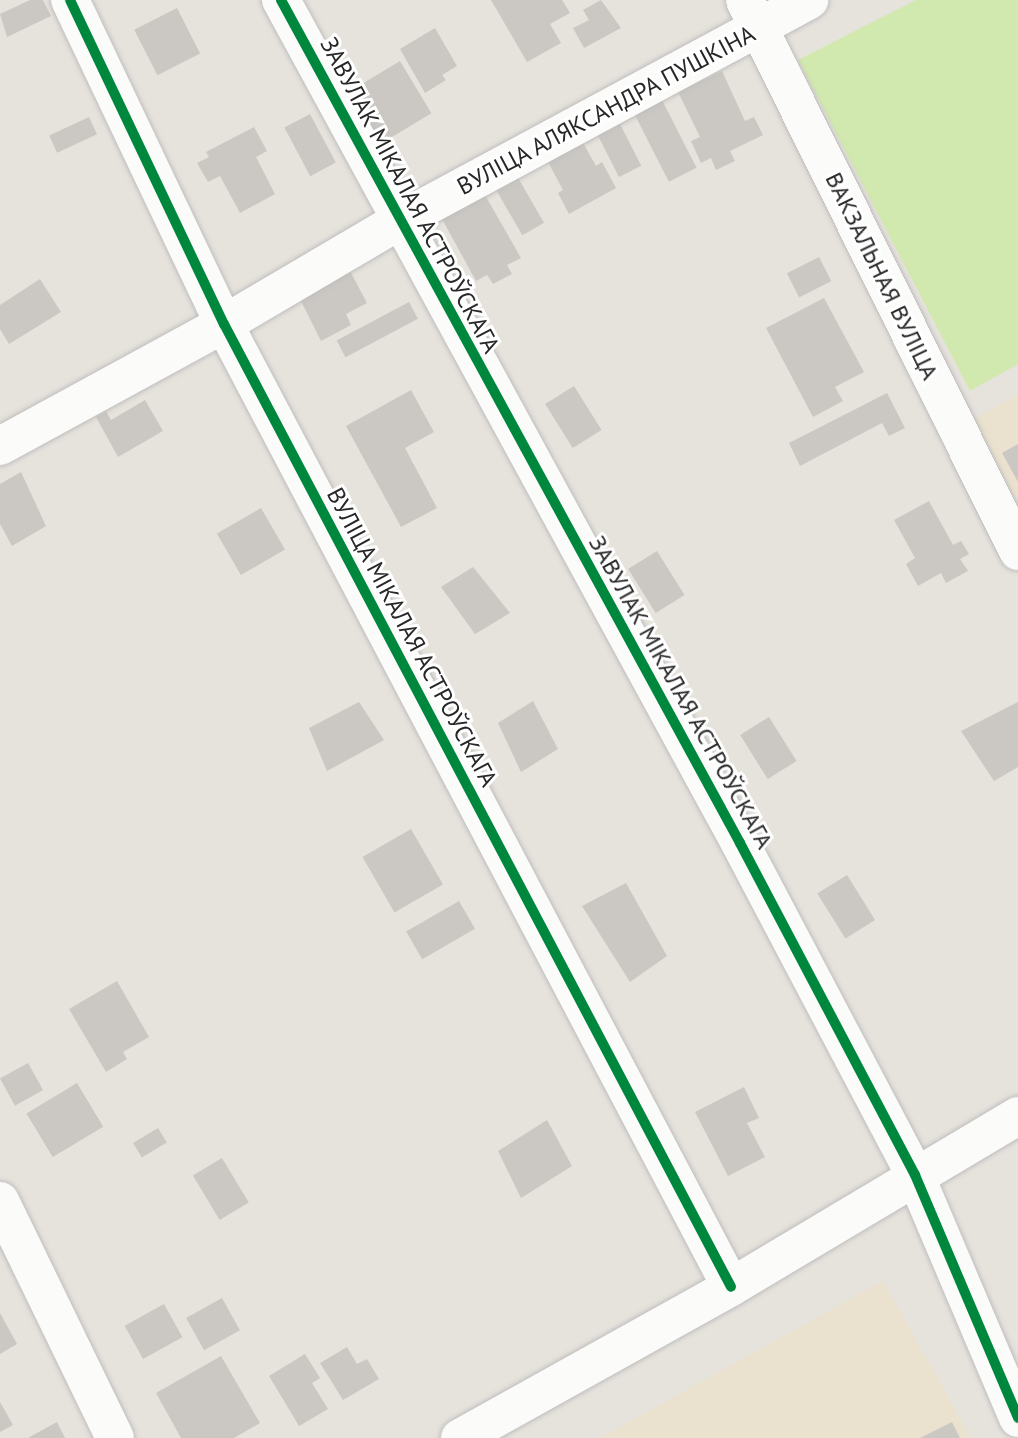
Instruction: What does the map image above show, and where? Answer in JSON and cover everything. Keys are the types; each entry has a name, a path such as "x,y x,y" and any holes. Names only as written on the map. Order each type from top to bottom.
{"street":[{"name":"ВУЛІЦА МІКАЛАЯ АСТРОЎСКАГА","path":"70,0 224,324 731,1287"},
{"name":"ЗАВУЛАК МІКАЛАЯ АСТРОЎСКАГА","path":"281,0 740,843 915,1175 1018,1418"},
{"name":"ВУЛІЦА АЛЯКСАНДРА ПУШКІНА","path":"0,446 224,324 752,14 809,0"},
{"name":"ВАКЗАЛЬНАЯ ВУЛІЦА","path":"752,14 1018,551"},
{"path":"460,1438 731,1287 1018,1116"},
{"path":"0,1201 116,1438"}],"shaded area":[{"path":"1018,395 1018,512 973,419"},
{"path":"883,1281 971,1438 600,1438"}],"green space":[{"path":"916,0 1018,0 1018,364 970,391 798,60"}],"building":[{"path":"30,0 43,0 51,16 7,37 0,14"},
{"path":"491,0 562,0 570,13 550,24 561,43 527,62"},
{"path":"601,0 621,28 584,48 573,28 589,20 583,10"},
{"path":"177,8 200,53 157,75 134,30"},
{"path":"435,28 457,66 442,75 446,80 425,93 400,49"},
{"path":"400,61 431,113 381,144 349,91"},
{"path":"722,71 745,121 754,117 763,135 730,151 735,161 716,170 711,158 701,163 691,141 700,137 678,92"},
{"path":"662,100 697,168 669,182 634,114"},
{"path":"310,114 336,163 310,176 284,128"},
{"path":"89,117 97,134 57,153 49,136"},
{"path":"619,122 641,166 619,177 597,133"},
{"path":"254,127 267,151 256,157 275,194 240,213 220,176 208,182 197,163 209,157 206,152"},
{"path":"582,141 596,166 602,162 616,188 569,214 558,193 563,190 547,160"},
{"path":"517,176 544,223 522,235 495,188"},
{"path":"485,195 521,258 507,265 512,274 493,284 487,275 476,281 442,219"},
{"path":"819,257 831,281 799,297 787,273"},
{"path":"349,269 367,303 346,314 351,325 321,341 298,295"},
{"path":"40,279 61,312 9,344 0,329 0,305"},
{"path":"824,298 864,372 835,387 843,401 813,417 766,328"},
{"path":"409,302 418,319 346,357 337,340"},
{"path":"574,386 602,430 573,448 545,404"},
{"path":"411,390 434,432 405,448 437,508 401,527 346,426"},
{"path":"887,393 905,428 889,436 882,423 800,466 789,443"},
{"path":"145,400 163,431 118,457 96,417 106,411 111,420"},
{"path":"1018,444 1018,482 1002,453"},
{"path":"21,472 46,526 12,546 0,524 0,484"},
{"path":"929,501 953,545 961,541 969,554 960,559 968,571 946,583 941,573 918,586 906,564 915,558 894,520"},
{"path":"261,508 285,550 241,575 217,534"},
{"path":"657,551 685,595 656,613 628,569"},
{"path":"473,567 510,613 475,634 441,587"},
{"path":"533,701 558,749 521,772 498,723"},
{"path":"359,702 384,740 327,771 309,728"},
{"path":"1018,702 1018,767 994,781 961,731"},
{"path":"769,717 797,761 768,779 740,735"},
{"path":"411,829 443,884 395,912 363,857"},
{"path":"847,875 875,920 845,938 817,894"},
{"path":"626,883 667,956 630,982 582,906"},
{"path":"459,901 475,929 422,959 406,932"},
{"path":"117,981 149,1037 123,1052 127,1059 106,1072 69,1009"},
{"path":"28,1063 43,1090 15,1106 0,1079"},
{"path":"77,1083 103,1127 53,1157 26,1113"},
{"path":"744,1087 759,1118 747,1123 765,1157 728,1176 695,1112"},
{"path":"547,1120 572,1166 521,1198 498,1151"},
{"path":"158,1128 167,1143 142,1158 133,1143"},
{"path":"222,1158 249,1203 220,1220 193,1176"},
{"path":"222,1298 240,1330 204,1350 186,1318"},
{"path":"164,1304 182,1337 143,1359 125,1326"},
{"path":"0,1313 17,1344 0,1354"},
{"path":"347,1347 357,1364 367,1359 379,1379 343,1400 320,1363"},
{"path":"305,1354 320,1378 312,1383 328,1409 299,1426 269,1376"},
{"path":"221,1356 260,1423 234,1438 181,1438 156,1393"},
{"path":"0,1402 13,1425 0,1432"},
{"path":"57,1422 65,1438 28,1438"},
{"path":"952,1422 960,1438 920,1438"}],"cycle path":[{"path":"70,0 224,324 731,1287"},
{"path":"281,0 740,843 915,1175 1018,1418"}]}
